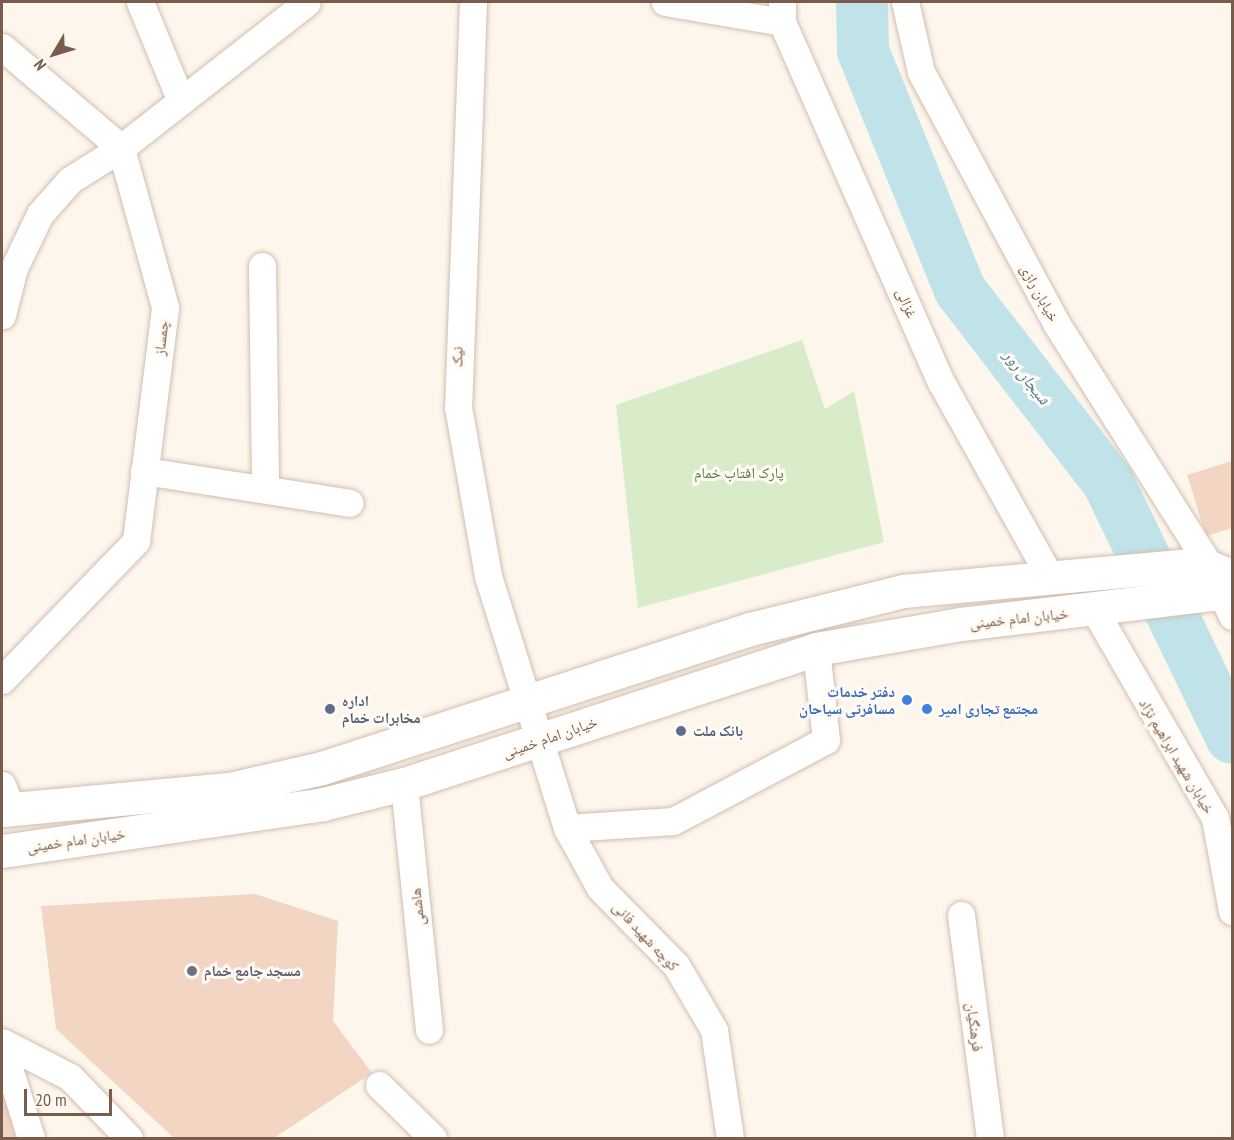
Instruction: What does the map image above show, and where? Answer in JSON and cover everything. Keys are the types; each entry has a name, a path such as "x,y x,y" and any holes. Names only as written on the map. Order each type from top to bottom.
{"main road":[{"path":"5,801 229,789 321,768 527,704 750,629 876,596 1049,575 1085,573 1220,583"},
{"name":"خیابان امام خمینی","path":"2,851 322,804 405,784 816,649 962,624 1095,611 1220,583"}],"street":[{"path":"140,2 181,101"},
{"name":"نیک","path":"473,2 458,407 488,576 527,704 536,742"},
{"name":"غزالی","path":"665,2 782,12 941,382 1049,575"},
{"name":"خیابان رازی","path":"905,2 921,72 1056,323 1220,583"},
{"path":"2,315 14,268 40,214 70,180 121,148 310,3"},
{"path":"2,47 121,148"},
{"name":"چمساز","path":"2,680 136,541 165,307 121,148"},
{"path":"262,266 265,489"},
{"path":"144,471 350,503"},
{"name":"خیابان شهید ابراهیم نژاد","path":"1095,611 1215,818 1233,911"},
{"path":"567,828 673,821 826,740 816,649"},
{"name":"کوچه شهید فانی","path":"536,742 567,828 600,888 676,965 714,1030 730,1138"},
{"name":"هاشمی","path":"405,784 429,1030"},
{"name":"فرهنگیان","path":"961,915 990,1138"},
{"path":"2,1044 31,1138"},
{"path":"2,1044 70,1077 129,1138"},
{"path":"379,1085 433,1138"}],"green space":[{"name":"پارک افتاب خمام","path":"802,340 825,409 854,391 884,542 638,608 616,405"}],"building":[{"path":"1232,461 1232,528 1206,536 1187,475"},
{"name":"مسجد جامع خمام","path":"255,894 338,921 333,1021 372,1073 274,1138 174,1138 56,1029 41,906"},
{"path":"2,1088 16,1138 2,1138"}],"waterway":[{"name":"شیجان رور","path":"862,2 863,51 960,290 1108,482 1232,738"}],"place":[{"name":"دفتر خدمات مسافرتی سیاحان","path":"907,700"},
{"name":"اداره مخابرات خمام","path":"330,709"},
{"name":"مجتمع تجاری امیر","path":"927,709"},
{"name":"بانک ملت","path":"681,731"},
{"name":"مسجد جامع خمام","path":"192,971"}]}
